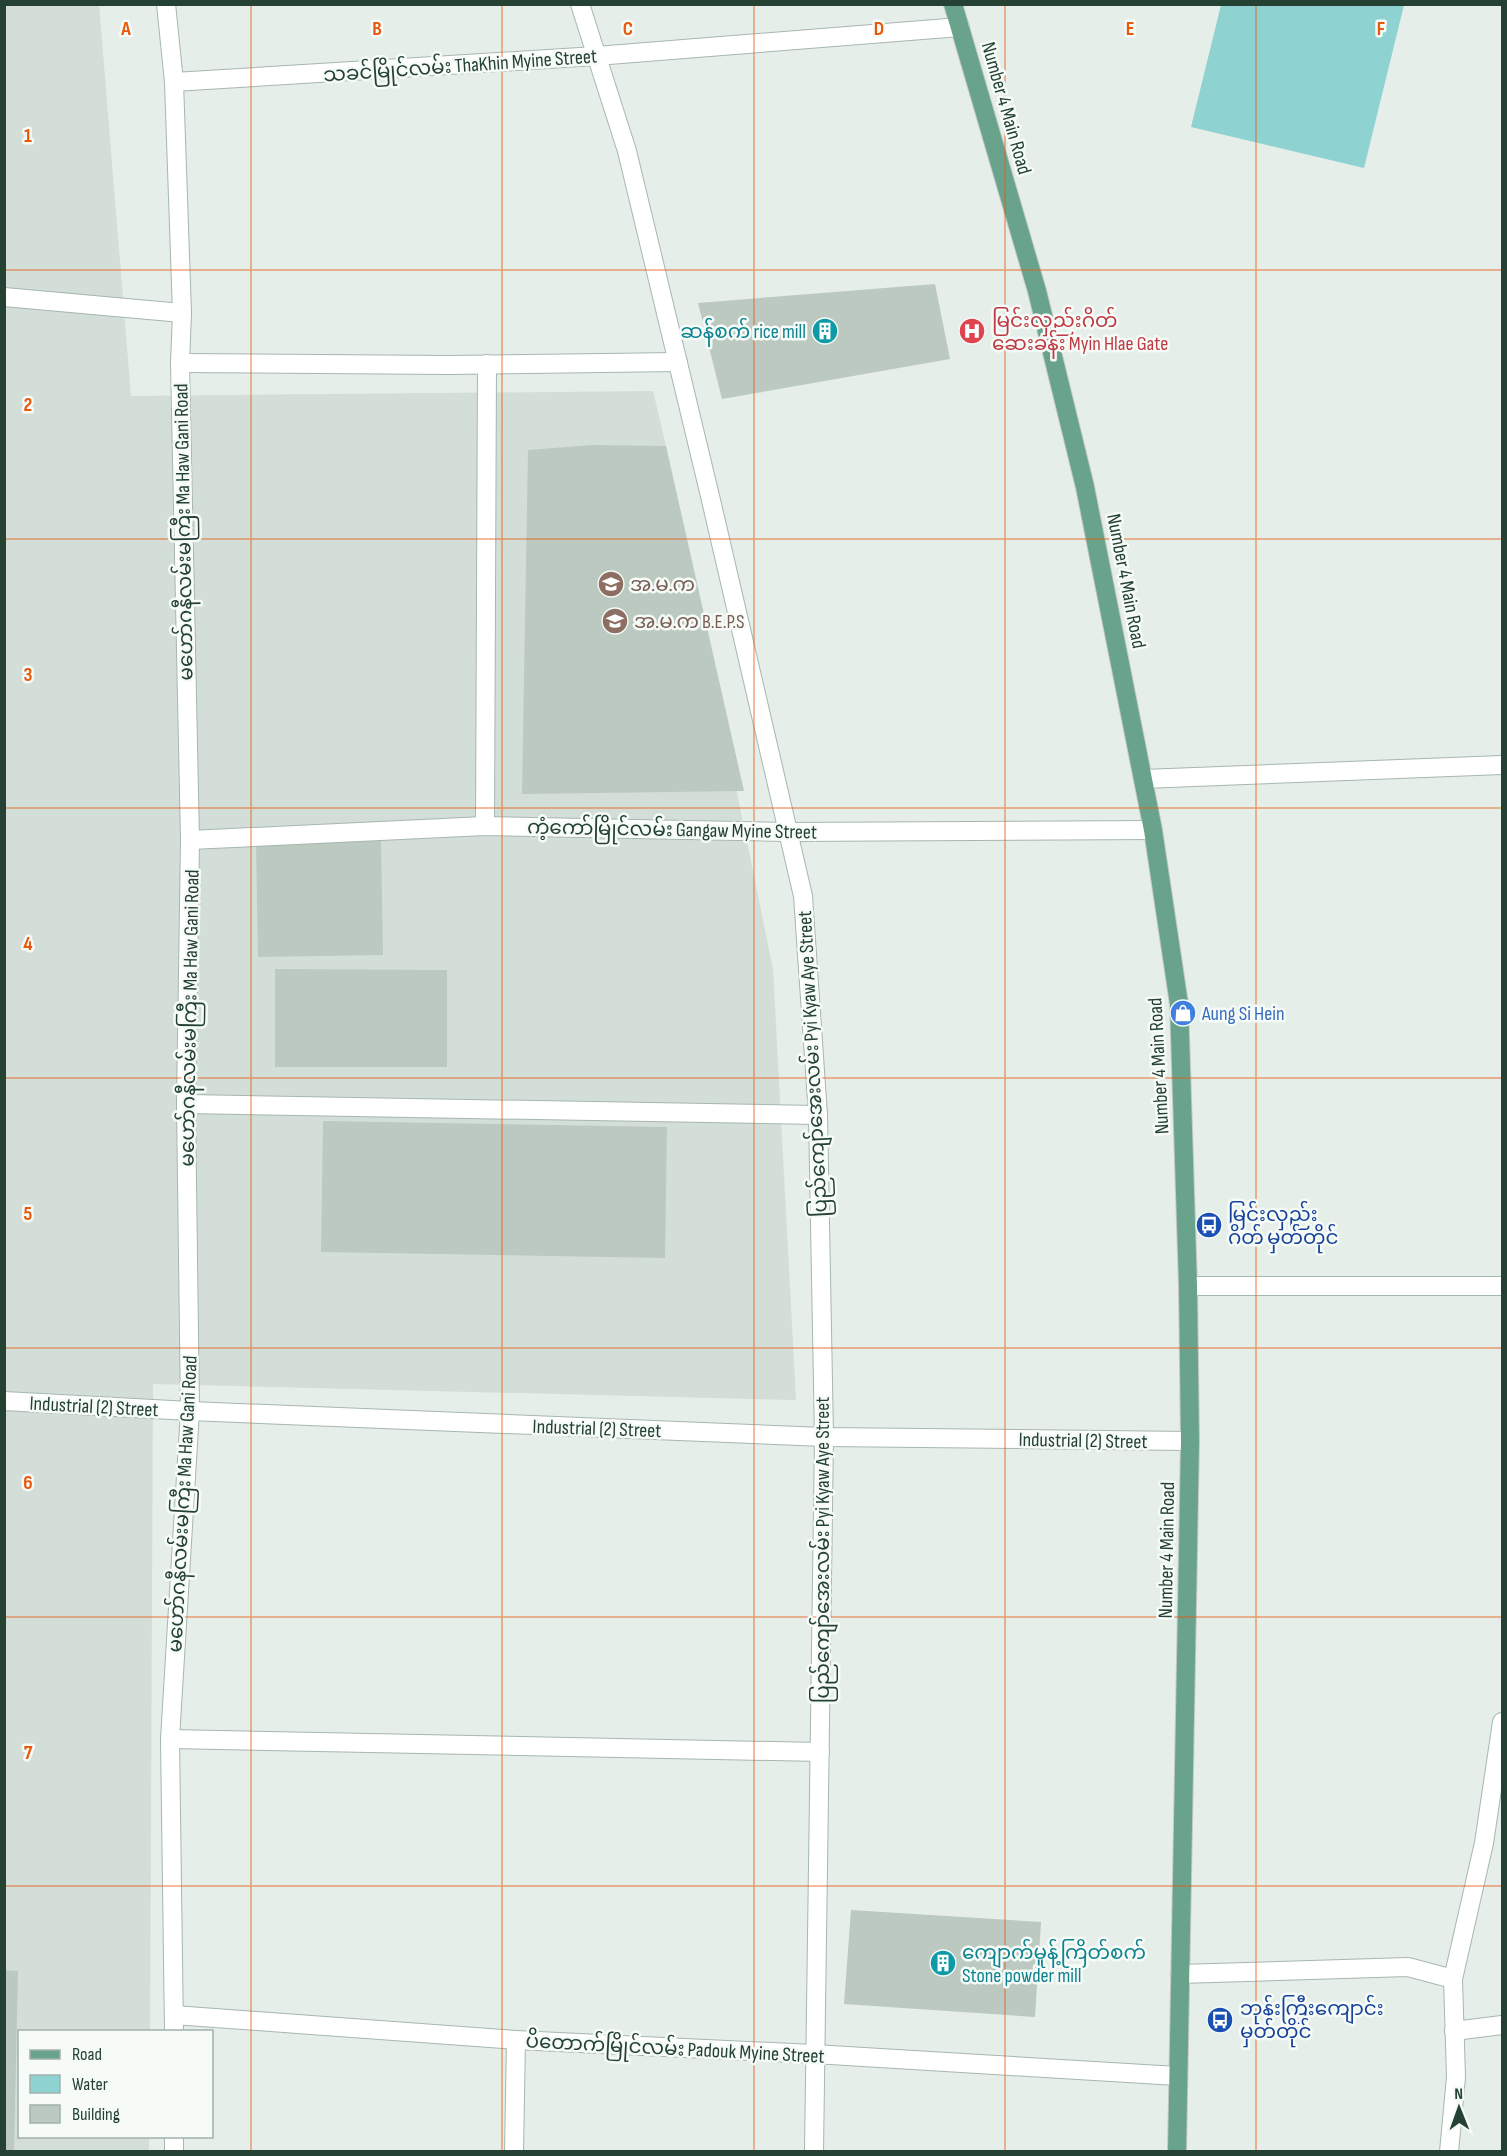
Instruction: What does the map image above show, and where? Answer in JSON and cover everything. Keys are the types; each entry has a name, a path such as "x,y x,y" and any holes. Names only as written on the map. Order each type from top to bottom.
{"main road":[{"name":"Number 4 Main Road","path":"953,4 1037,291 1083,476 1153,830 1179,1004 1188,1286 1190,1442 1177,2151"}],"street":[{"name":"မဟော်ဂနီလမ်းမကြီး Ma Haw Gani Road","path":"166,4 174,82 182,314 180,363 190,840 186,1104 190,1411 170,1739 174,2023"},
{"name":"ပြည်ကျော်အေးလမ်း Pyi Kyaw Aye Street","path":"580,4 627,151 803,896 819,1115 824,1437 814,2151"},
{"name":"သခင်မြိုင်လမ်း ThaKhin Myine Street","path":"174,82 596,56 960,27"},
{"path":"4,297 182,314"},
{"path":"180,363 678,362"},
{"path":"485,826 487,364"},
{"path":"1143,779 1503,765"},
{"name":"ကံ့ကော်မြိုင်လမ်း Gangaw Myine Street","path":"190,840 485,826 788,832 1153,830"},
{"path":"186,1104 819,1115"},
{"path":"1188,1286 1503,1286"},
{"name":"Industrial (2) Street","path":"4,1401 190,1411 824,1437 1190,1442"},
{"path":"1449,2151 1456,2077 1453,1979 1484,1843 1503,1722"},
{"path":"170,1739 820,1752"},
{"path":"1180,1974 1408,1966 1453,1979"},
{"name":"ပိတောက်မြိုင်လမ်း Padouk Myine Street","path":"174,2023 814,2054 1177,2076"},
{"path":"1454,2031 1503,2025"},
{"path":"514,2151 516,2040"}],"shaded area":[{"path":"99,4 131,396 653,391 773,969 796,1400 153,1384 150,2030 18,2030 18,2138 149,2138 149,2151 5,2152 4,5"}],"water":[{"path":"1221,5 1404,5 1364,168 1191,127"}],"building":[{"name":"ဆန်စက် rice mill","path":"935,284 950,359 722,399 698,303"},
{"name":"အ.မ.က B.E.P.S","path":"592,445 666,446 744,791 522,794 528,450"},
{"path":"381,839 383,955 258,957 256,842"},
{"path":"275,969 447,970 447,1067 275,1067"},
{"path":"323,1121 667,1127 665,1258 321,1252"},
{"name":"ကျောက်မှုန့်ကြိတ်စက် Stone powder mill","path":"851,1910 1041,1922 1035,2017 844,2004"},
{"path":"4,1970 18,1971 14,2152 4,2152"}],"place":[{"name":"ဆန်စက် rice mill","path":"825,331"},
{"name":"မြင်းလှည်းဂိတ် ဆေးခန်း Myin Hlae Gate","path":"972,331"},
{"name":"အ.မ.က","path":"611,584"},
{"name":"အ.မ.က B.E.P.S","path":"615,621"},
{"name":"Aung Si Hein","path":"1183,1013"},
{"name":"မြင်းလှည်း ဂိတ် မှတ်တိုင်","path":"1209,1225"},
{"name":"ကျောက်မှုန့်ကြိတ်စက် Stone powder mill","path":"943,1963"},
{"name":"ဘုန်းကြီးကျောင်း မှတ်တိုင်","path":"1220,2020"}]}
